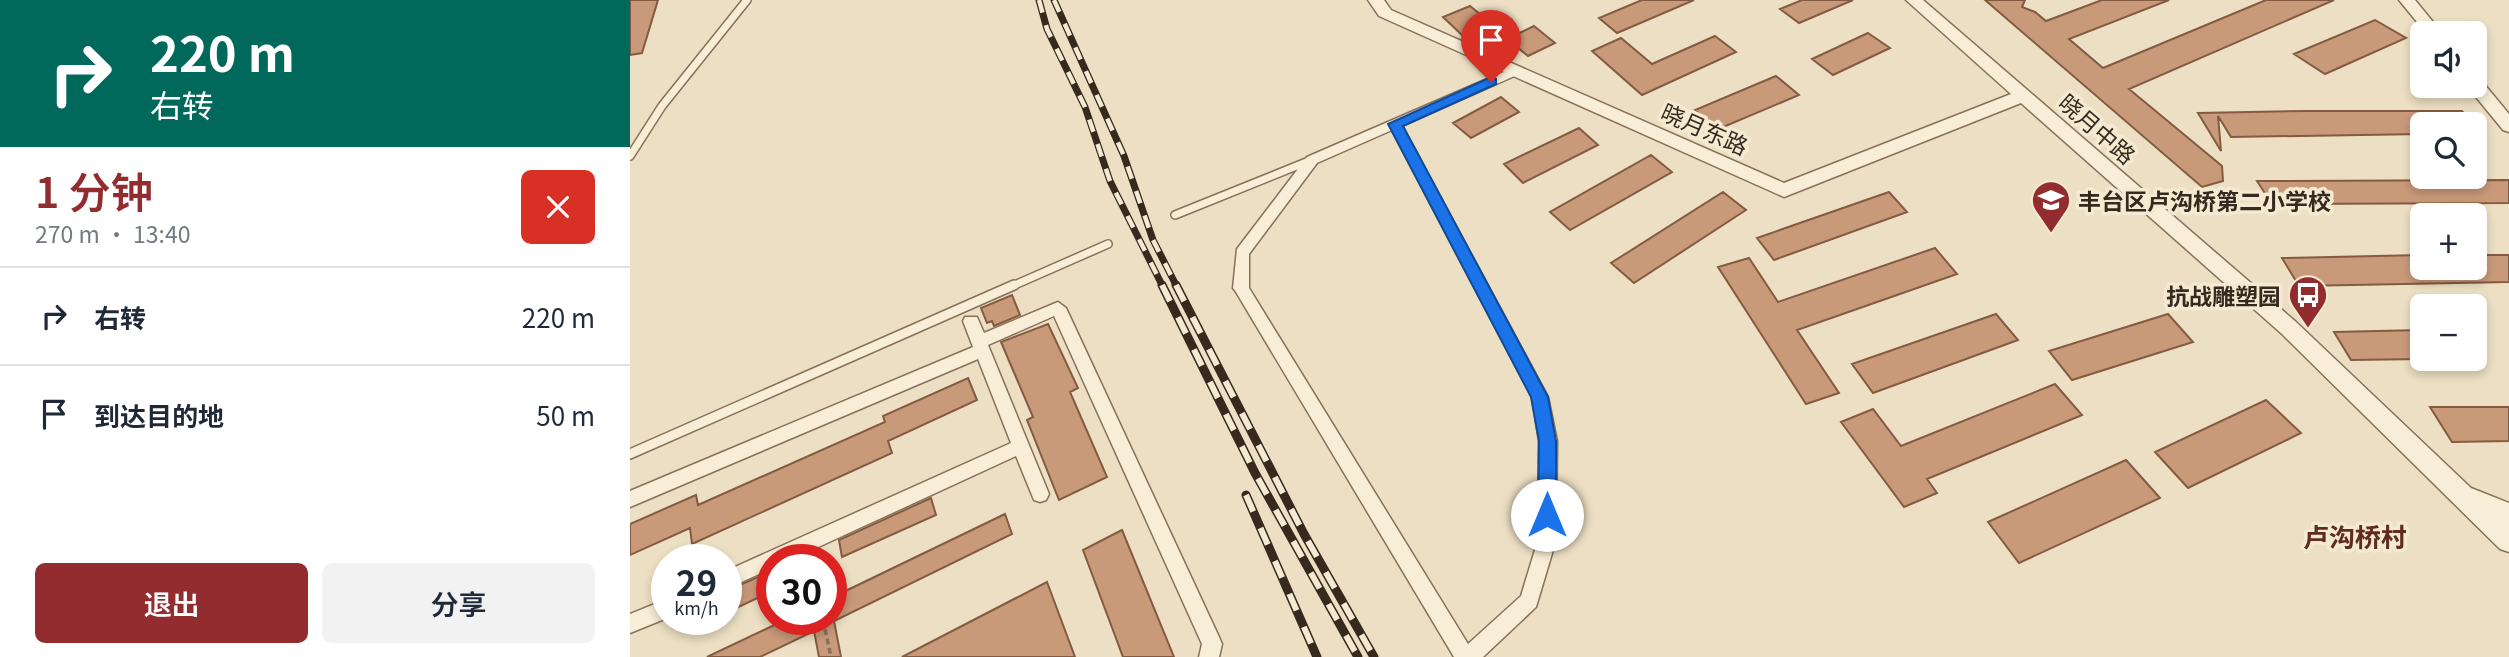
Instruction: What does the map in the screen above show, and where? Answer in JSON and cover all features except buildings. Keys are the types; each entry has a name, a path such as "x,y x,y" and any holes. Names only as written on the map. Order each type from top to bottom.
{"street":[{"name":"晓月东路","path":"1376,0 1385,13 1784,190 2023,96"},
{"name":"晓月中路","path":"1914,0 2289,328 2509,541"},
{"path":"2407,0 2424,21"},
{"path":"1395,124 1540,397 1548,441 1547,540 1529,601 1467,657 1241,288 1242,253 1312,160 1515,71"},
{"path":"2486,98 2509,126"},
{"path":"630,499 981,346 1058,309 1212,644 1209,657"},
{"path":"971,321 1040,494"},
{"path":"742,573 1021,446"},
{"path":"2463,495 2509,514"},
{"path":"630,624 651,615"}],"lane":[{"path":"630,156 662,106 747,0"},
{"path":"1175,215 1312,160"},
{"path":"630,454 1108,244"}],"path":[{"path":"826,635 831,657"}],"railway":[{"path":"1039,0 1047,29 1085,107 1110,181 1162,285"},
{"path":"1054,0 1124,156 1153,240 1177,287"},
{"path":"1162,285 1255,473 1358,657"},
{"path":"1176,285 1304,534 1374,657"},
{"path":"1246,495 1317,657"}],"place":[{"name":"丰台区卢沟桥第二小学校","path":"2051,234"},
{"name":"抗战雕塑园","path":"2308,329"}],"district":[{"name":"卢沟桥村","path":"2355,535"}],"route":[{"path":"1491,82 1395,124 1540,397 1548,441 1547,515"}]}
